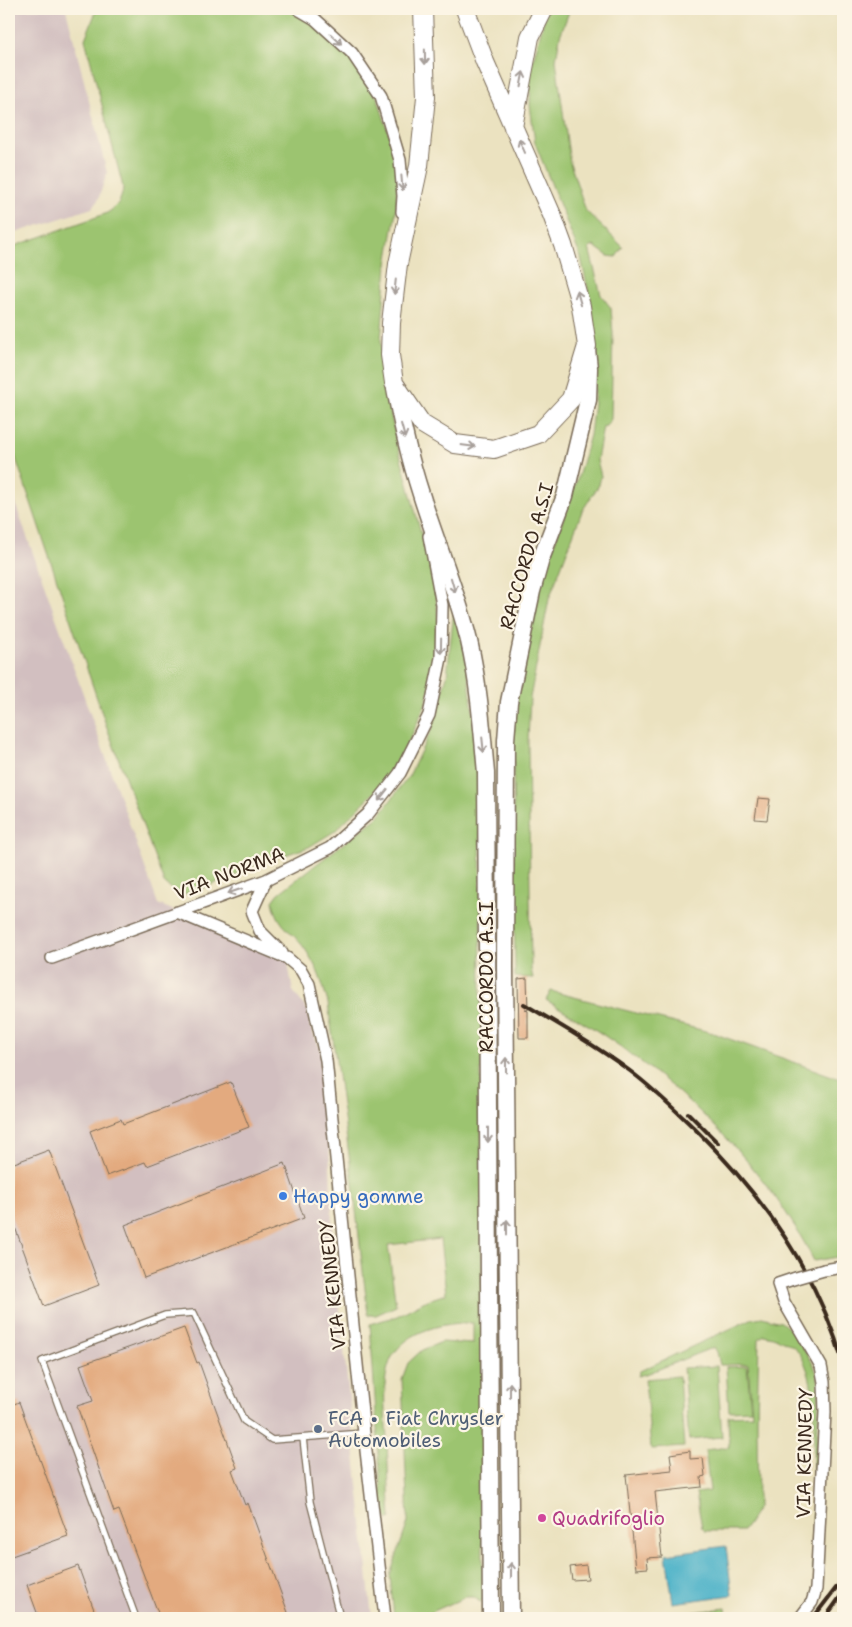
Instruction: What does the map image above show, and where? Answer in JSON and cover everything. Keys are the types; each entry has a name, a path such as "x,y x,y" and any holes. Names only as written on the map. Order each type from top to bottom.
{"main road":[{"path":"424,9 426,97 419,166 398,264 391,323 390,356 394,383 422,424 455,444 494,449 538,434 571,399 587,346 581,306 563,245 485,62 465,9"},
{"path":"513,127 530,37 544,9"}],"street":[{"path":"298,9 315,19 352,53 381,96 400,160 403,196 398,264"},
{"name":"RACCORDO A.S.I","path":"511,1618 505,967 506,740 509,702 532,591 541,559 565,496 588,400 589,368 587,346"},
{"name":"RACCORDO A.S.I","path":"394,383 401,425 421,495 452,580 469,642 480,707 486,773 491,1618"},
{"name":"VIA NORMA","path":"52,958 266,880 330,848 368,814 400,773 429,715 441,658 442,605 421,495"},
{"path":"266,880 252,912 260,931 287,958"},
{"name":"VIA KENNEDY","path":"177,912 287,958 301,970 310,984 326,1060 385,1618"},
{"name":"VIA KENNEDY","path":"800,1618 812,1602 816,1589 825,1412 824,1382 821,1366 784,1302 778,1284 824,1270 843,1267"}],"lane":[{"path":"136,1618 42,1361 165,1314 194,1313 244,1421 272,1440 364,1433"},
{"path":"303,1438 310,1502 340,1618"}],"shaded area":[{"path":"9,9 66,9 107,173 98,200 92,208 9,235"},
{"path":"9,486 158,904 287,958 293,991 308,1011 310,1027 326,1060 333,1245 372,1618 9,1618"}],"green space":[{"path":"97,9 292,9 309,19 358,65 378,99 398,163 396,211 387,264 381,340 385,388 397,443 435,585 439,626 437,657 426,703 404,753 381,786 335,831 309,847 255,865 232,877 185,894 177,894 164,883 105,722 9,438 9,248 105,214 116,206 122,192 123,187 85,39"},
{"path":"547,9 570,9 560,36 556,60 570,163 586,211 623,247 616,257 608,256 594,246 589,248 601,295 611,308 613,334 611,419 603,427 597,460 601,476 599,485 582,511 549,599 530,698 528,741 531,969 533,978 515,977 513,742 516,700 541,581 579,474 590,435 594,402 596,346 591,303 581,258 535,143 530,105 531,68"},
{"path":"454,610 465,652 480,762 483,1600 480,1602 474,1597 466,1597 423,1618 394,1618 390,1575 408,1522 402,1379 408,1363 422,1350 442,1342 473,1344 473,1323 439,1326 417,1334 399,1348 388,1366 385,1398 391,1518 389,1520 384,1515 382,1503 370,1324 397,1316 425,1301 446,1294 440,1239 388,1245 396,1306 376,1315 368,1315 353,1184 328,1003 322,982 313,962 300,942 278,917 273,901 279,893 378,817 409,776 431,730 447,676"},
{"path":"551,991 713,1033 843,1080 843,1256 814,1261 796,1228 774,1195 724,1135 696,1108 636,1058 598,1031 546,1000"},
{"path":"762,1317 781,1322 792,1331 814,1365 818,1377 813,1573 814,1410 810,1378 798,1351 787,1343 772,1337 764,1335 759,1339 757,1421 758,1507 743,1531 705,1531 702,1528 696,1493 710,1491 705,1450 729,1447 728,1416 752,1415 748,1364 720,1365 714,1347 638,1376 640,1371 751,1319"},
{"path":"717,1366 722,1437 689,1440 683,1368"},
{"path":"747,1366 751,1410 729,1411 726,1367"},
{"path":"679,1376 684,1447 651,1449 645,1379"},
{"path":"726,1608 727,1618 695,1618 694,1612"}],"water":[{"path":"726,1546 732,1595 673,1603 666,1554"}],"building":[{"path":"758,798 770,799 767,820 755,819"},
{"path":"527,978 528,1010 525,1010 528,1011 528,1038 519,1038 518,979"},
{"path":"231,1082 249,1127 147,1166 145,1162 107,1176 90,1131 121,1119 123,1124"},
{"path":"49,1150 99,1285 44,1306 9,1211 9,1165"},
{"path":"285,1163 304,1218 144,1278 125,1225"},
{"path":"184,1328 197,1363 199,1362 237,1468 232,1470 245,1505 248,1503 290,1618 160,1618 119,1510 114,1512 77,1406 93,1401 80,1365"},
{"path":"19,1402 68,1536 9,1557 9,1406"},
{"path":"690,1451 690,1459 703,1458 705,1476 701,1477 702,1487 655,1492 662,1557 647,1558 648,1568 636,1569 626,1475 672,1470 670,1454"},
{"path":"586,1565 588,1579 572,1580 570,1567"},
{"path":"78,1566 97,1618 39,1618 27,1585"}],"railway":[{"path":"524,1004 591,1044 639,1078 720,1154 764,1208 802,1266 832,1329 843,1363"},
{"path":"688,1113 718,1143"},
{"path":"813,1618 843,1579"},
{"path":"825,1618 843,1593"}],"place":[{"name":"Happy gomme","path":"283,1196"},
{"name":"FCA • Fiat Chrysler Automobiles","path":"318,1429"},
{"name":"Quadrifoglio","path":"542,1518"}]}
